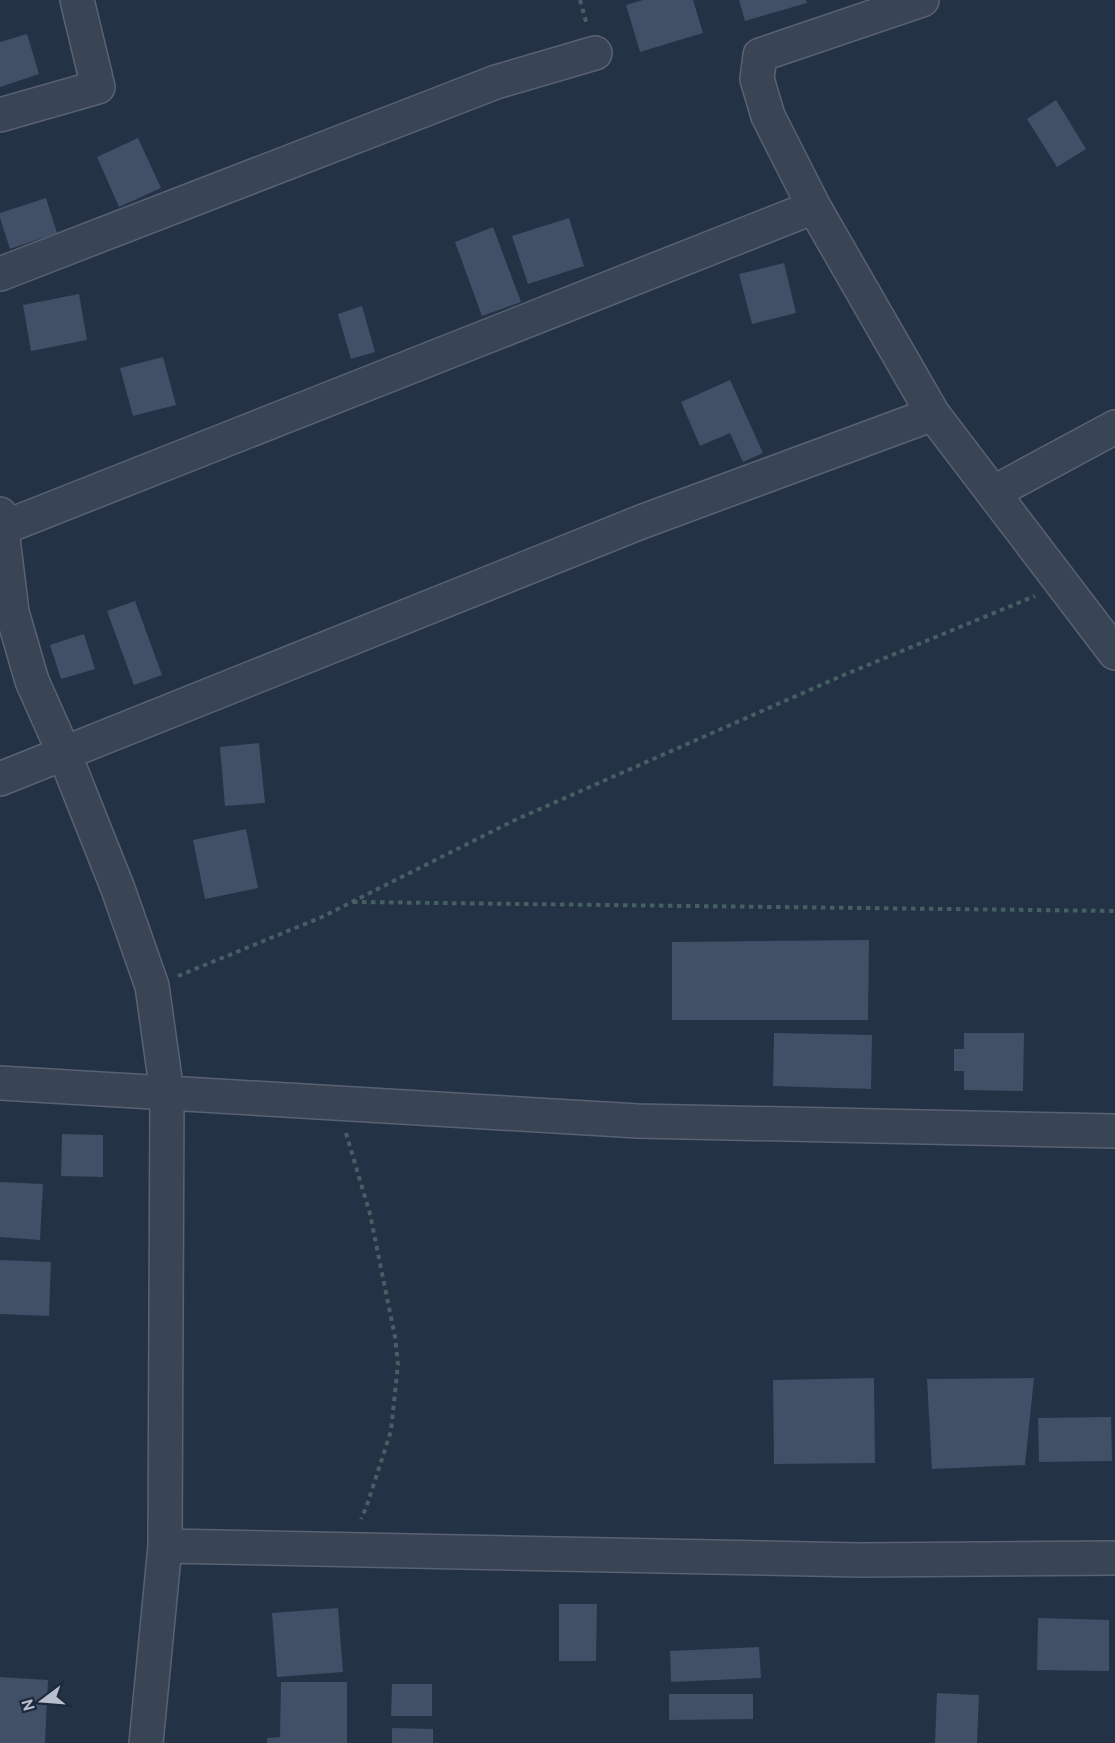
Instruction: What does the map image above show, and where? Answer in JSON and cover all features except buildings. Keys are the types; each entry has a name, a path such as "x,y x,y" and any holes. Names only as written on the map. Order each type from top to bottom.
{"street":[{"path":"0,115 98,87 77,0"},
{"path":"922,0 760,55 757,79 768,116 814,207 933,414 1115,653"},
{"path":"0,274 495,82 595,53"},
{"path":"146,1743 165,1546 167,1093 152,986 118,889 64,753 32,681 12,612 0,524 814,207"},
{"path":"0,778 641,522 933,414"},
{"path":"993,493 1115,427"},
{"path":"0,1083 638,1121 1115,1131"},
{"path":"165,1546 861,1560 1115,1558"}],"path":[{"path":"152,986 322,917 515,820 839,677 1062,584"},
{"path":"352,902 1115,911"},
{"path":"337,1103 370,1214 395,1337 398,1364 391,1431 366,1508 346,1550"}]}
